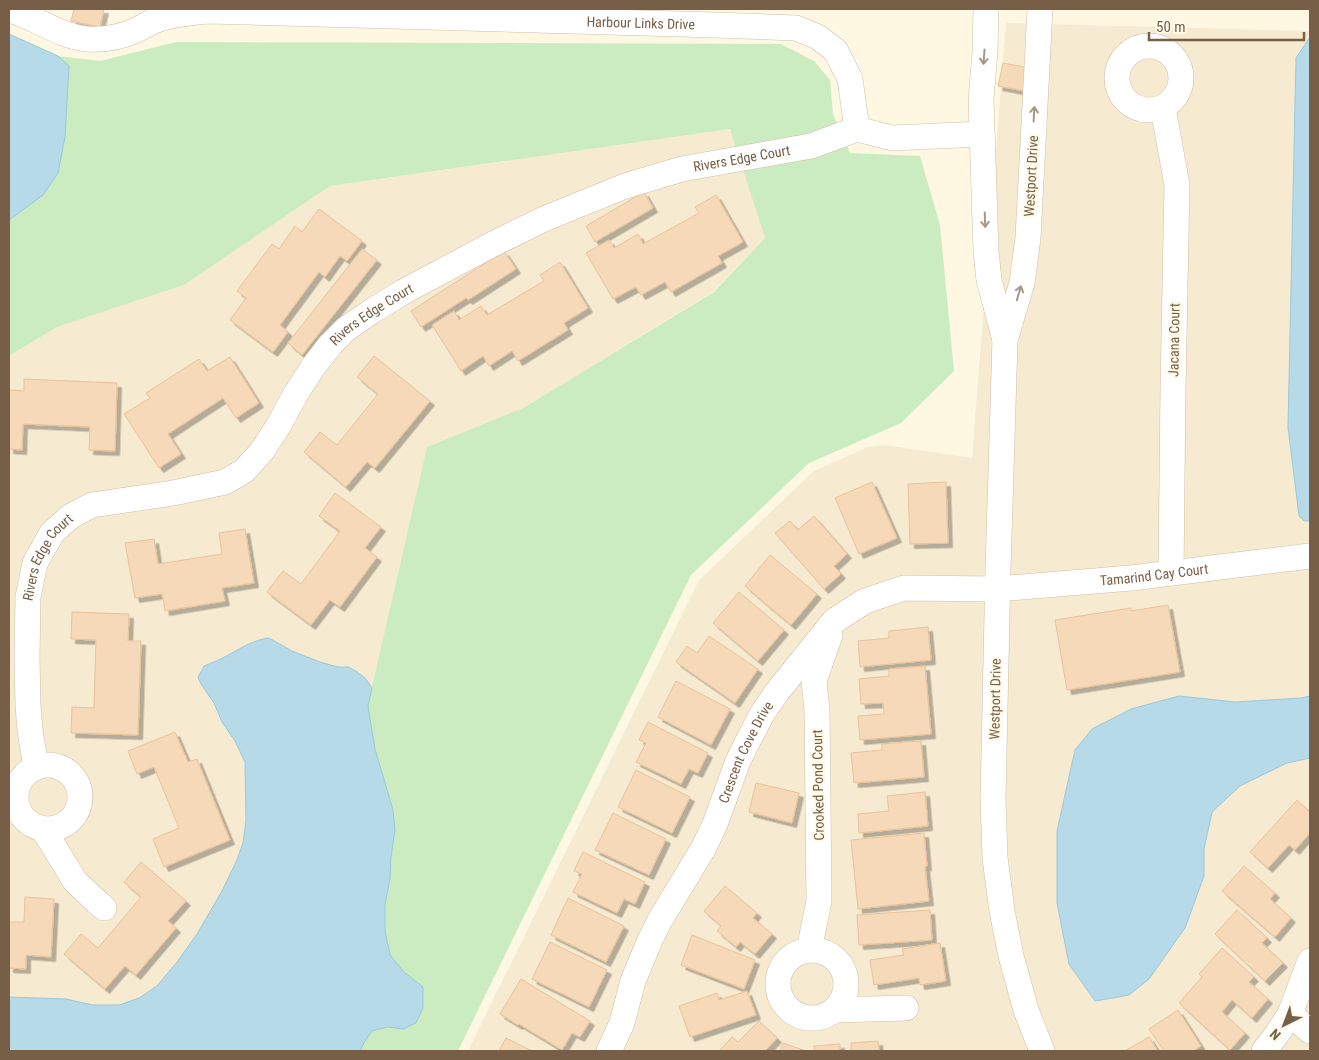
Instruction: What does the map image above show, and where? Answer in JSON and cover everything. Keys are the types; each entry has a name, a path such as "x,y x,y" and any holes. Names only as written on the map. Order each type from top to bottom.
{"street":[{"name":"Westport Drive","path":"986,9 981,99 986,252 989,280 1005,340"},
{"name":"Westport Drive","path":"1040,9 1028,238 1022,283 1005,340 993,799 995,858 1002,911 1011,956 1026,1010 1042,1051"},
{"name":"Harbour Links Drive","path":"9,10 18,12 63,33 88,39 111,38 133,31 156,20 179,14 208,11 796,28 818,36 836,51 850,79 857,129"},
{"name":"Jacana Court","path":"1163,108 1177,185 1171,573"},
{"path":"857,129 892,138 982,134"},
{"name":"Rivers Edge Court","path":"36,767 28,705 28,597 35,563 52,533 71,516 92,505 174,493 225,482 244,470 262,451 280,426 295,395 313,367 330,345 346,329 372,310 403,292 491,245 544,219 625,186 682,169 811,146 857,129"},
{"name":"Tamarind Cay Court","path":"997,589 1131,578 1310,556"},
{"name":"Crescent Cove Drive","path":"609,1051 622,1023 633,981 650,940 703,849 715,824 738,761 762,714 777,692 834,621 864,601 904,588 997,589"},
{"name":"Crooked Pond Court","path":"809,950 819,901 817,710 814,681 834,621"},
{"path":"46,765 57,766 67,771 74,778 79,788 80,799 77,810 72,819 63,826 53,829 42,829 32,826 18,810 15,800 20,780 26,772 36,767 46,765"},
{"path":"42,829 75,881 104,908"},
{"path":"809,950 830,955 838,962 844,971 846,981 845,992 841,1002 834,1010 825,1016 814,1018 802,1016 792,1011 784,1003 779,981 782,970 788,960 809,950"},
{"path":"1264,1051 1290,1014 1310,962"},
{"path":"834,1010 906,1008"},
{"path":"1290,1014 1310,1031"}],"shaded area":[{"path":"1006,23 1310,31 1310,37 1296,58 1288,427 1299,516 1304,521 1310,521 1310,696 1235,702 1179,696 1075,750 1057,831 1057,903 1204,876 1204,849 1212,812 1240,786 1287,763 1310,758 1310,1051 468,1051 699,580 814,471 868,447 885,445 972,458"},
{"path":"731,129 765,238 714,291 523,408 427,447 372,688 356,671 348,667 338,667 320,662 292,651 269,638 247,645 204,665 200,671 198,677 201,684 214,703 222,722 235,741 245,762 246,820 243,843 222,891 197,934 177,962 157,986 139,998 119,1005 92,1005 66,999 9,997 9,356 57,327 184,285 330,186"}],"green space":[{"path":"9,34 58,56 100,61 176,42 781,44 814,61 830,80 833,114 850,153 920,156 940,225 954,371 901,423 809,463 691,575 458,1051 9,1051 9,997 66,999 93,1005 119,1005 139,998 157,986 177,962 197,934 222,891 243,843 246,820 245,762 198,677 204,666 247,645 269,638 292,651 320,662 338,667 348,667 365,678 372,687 427,447 523,408 714,292 765,238 730,129 330,186 184,285 57,327 9,356"}],"water":[{"path":"9,34 58,56 69,66 65,137 58,173 43,195 9,220"},
{"path":"1310,37 1310,521 1304,521 1299,516 1288,427 1296,58"},
{"path":"269,638 292,651 320,662 338,667 348,667 365,678 372,688 368,706 375,749 393,810 395,830 390,879 385,904 385,931 390,955 404,972 423,987 423,1008 416,1023 403,1029 388,1027 372,1031 360,1051 9,1051 9,997 66,999 93,1005 119,1005 139,998 157,986 197,934 222,891 237,860 243,843 246,820 245,762 198,677 204,666 258,640"},
{"path":"1179,696 1235,702 1310,696 1310,758 1287,763 1240,786 1212,812 1204,849 1204,876 1185,928 1149,979 1129,995 1095,1001 1069,964 1057,903 1057,831 1075,750 1092,729 1131,709"}],"building":[{"path":"74,9 104,9 100,27 71,21"},
{"path":"1003,63 1029,68 1024,91 998,86"},
{"path":"644,192 653,208 595,242 586,226"},
{"path":"716,195 743,242 718,256 722,263 671,292 665,282 641,295 636,287 613,299 586,253 609,240 614,248 638,234 643,244 699,213 695,207"},
{"path":"319,209 362,241 347,261 340,256 325,277 319,272 280,325 288,332 273,352 230,320 246,298 237,291 272,244 279,249 295,226 302,232"},
{"path":"362,249 377,260 302,355 288,343"},
{"path":"504,251 516,269 421,327 411,311"},
{"path":"560,262 588,308 564,323 568,330 518,361 512,351 489,366 483,356 461,371 432,325 454,311 459,320 481,306 487,315 544,281 540,275"},
{"path":"374,356 430,401 375,468 367,462 346,487 304,452 320,432 337,445 378,394 357,377"},
{"path":"230,357 259,403 236,418 223,398 168,434 181,454 159,468 124,414 150,398 146,393 199,359 207,371"},
{"path":"24,379 117,383 115,451 89,450 90,427 23,424 22,450 9,449 9,390 24,391"},
{"path":"872,482 897,538 859,554 835,498"},
{"path":"946,482 948,543 910,544 908,484"},
{"path":"335,493 381,527 365,548 377,557 340,607 330,600 311,625 267,592 283,571 301,584 340,531 319,516"},
{"path":"814,516 847,554 834,566 841,574 824,589 775,533 790,521 798,530"},
{"path":"245,529 254,583 222,588 225,601 165,611 162,594 135,598 125,543 154,539 158,564 222,554 219,533"},
{"path":"770,555 817,594 791,625 745,586"},
{"path":"739,592 784,630 758,661 713,623"},
{"path":"1168,605 1180,672 1067,690 1055,620 1131,608 1131,611"},
{"path":"72,612 129,614 128,641 141,641 138,735 71,733 72,707 94,708 96,640 71,639"},
{"path":"928,627 931,660 860,667 858,641 889,638 889,631"},
{"path":"709,636 758,669 735,703 676,662 687,646 697,653"},
{"path":"925,666 931,734 860,740 858,716 884,714 883,703 861,704 859,679 889,676 889,669"},
{"path":"676,681 730,709 711,745 658,717"},
{"path":"648,722 708,753 698,773 689,769 681,784 636,762 646,743 639,740"},
{"path":"175,732 188,762 197,759 230,840 164,867 153,839 179,828 154,767 137,774 128,751"},
{"path":"921,741 924,777 854,783 851,753 882,750 882,744"},
{"path":"636,770 690,797 672,833 618,807"},
{"path":"756,783 799,793 792,823 749,812"},
{"path":"925,792 928,826 859,833 858,814 889,811 887,796"},
{"path":"1297,800 1310,812 1310,833 1295,850 1289,845 1268,868 1250,852"},
{"path":"613,813 666,839 649,875 595,850"},
{"path":"924,833 929,901 858,909 851,840"},
{"path":"583,852 645,882 635,904 624,899 617,913 573,892 582,874 574,871"},
{"path":"141,862 186,901 168,921 176,928 136,975 125,966 105,989 64,954 81,934 98,948 141,897 124,882"},
{"path":"1244,866 1275,893 1270,899 1291,918 1275,937 1222,891"},
{"path":"725,886 757,913 753,918 772,934 755,954 740,942 736,947 717,931 721,926 704,911"},
{"path":"25,897 54,899 51,957 26,955 26,969 9,968 9,922 24,922"},
{"path":"568,898 624,926 606,962 551,935"},
{"path":"930,910 932,940 859,945 857,915"},
{"path":"1237,910 1267,938 1262,943 1283,963 1265,981 1215,934"},
{"path":"692,935 755,960 744,989 681,965"},
{"path":"550,942 607,970 589,1007 532,979"},
{"path":"940,943 946,981 920,985 919,978 874,985 870,960 904,955 902,949"},
{"path":"1222,948 1254,977 1249,982 1268,999 1252,1018 1232,1000 1222,1012 1245,1033 1230,1050 1179,1003 1202,977 1199,974"},
{"path":"521,979 590,1021 580,1037 572,1033 562,1050 500,1014"},
{"path":"747,991 756,1015 690,1037 679,1006 717,993 719,1000"},
{"path":"1178,1010 1201,1046 1193,1051 1164,1051 1149,1029"},
{"path":"759,1021 777,1038 765,1051 719,1051 732,1037 738,1042"},
{"path":"1149,1037 1158,1051 1125,1051"},
{"path":"506,1038 532,1051 499,1051"},
{"path":"878,1041 879,1051 851,1051 851,1043"},
{"path":"783,1043 806,1051 780,1051"},
{"path":"840,1044 840,1051 815,1051 814,1046"}]}
